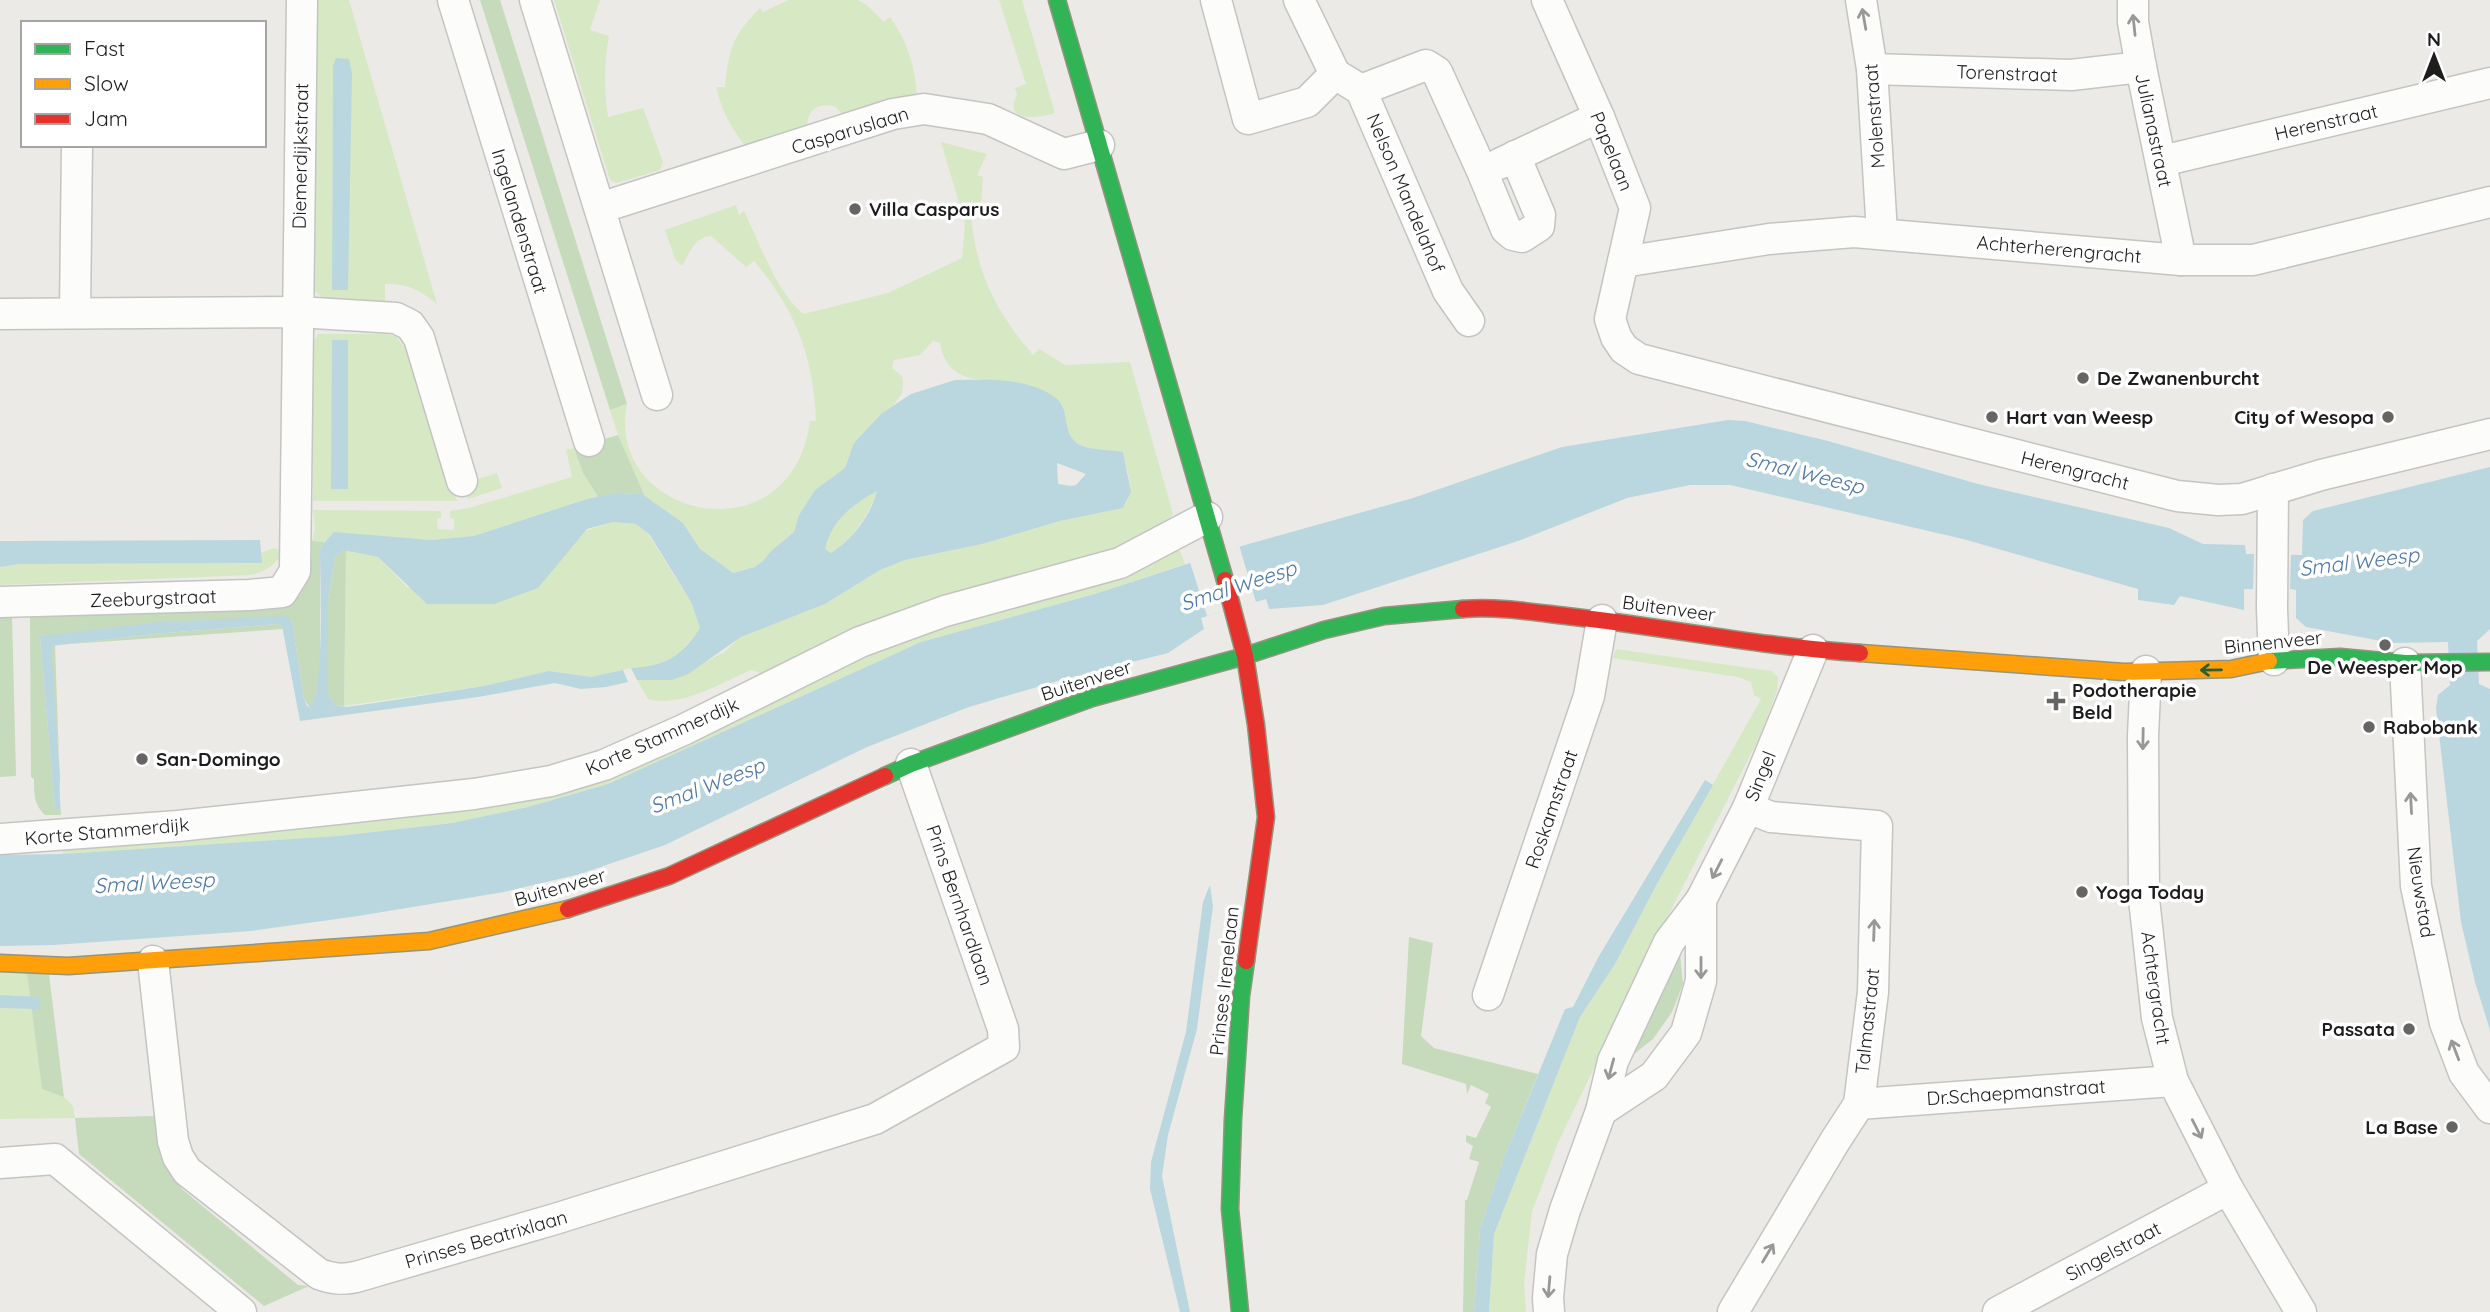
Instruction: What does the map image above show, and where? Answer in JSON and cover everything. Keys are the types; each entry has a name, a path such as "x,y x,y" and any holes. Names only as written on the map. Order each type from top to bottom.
{"street":[{"name":"Diemerdijkstraat","path":"295,571 302,0"},
{"name":"Ingelandenstraat","path":"453,0 589,441"},
{"path":"536,0 657,395"},
{"path":"1057,0 1245,656"},
{"path":"1216,0 1248,119 1307,102 1335,74 1299,0"},
{"name":"Papelaan","path":"1547,0 1599,117 1634,208 1610,319 1616,337 1624,349 1639,359 1661,365"},
{"name":"Molenstraat","path":"1861,0 1872,69 1881,233"},
{"name":"Julianastraat","path":"2133,0 2133,22 2141,67 2182,260"},
{"path":"1361,90 1426,65 1437,72 1506,229 1513,235 1522,237 1539,226 1539,215 1515,156"},
{"name":"Torenstraat","path":"1872,69 2071,75 2141,67"},
{"name":"Nelson Mandelahof","path":"1335,74 1361,90 1448,291 1469,321"},
{"name":"Herenstraat","path":"2162,161 2490,83"},
{"name":"Casparuslaan","path":"600,208 894,114 925,109 988,119 1064,154 1098,145"},
{"path":"1482,171 1599,117"},
{"path":"75,313 77,147"},
{"name":"Achterherengracht","path":"1623,262 1769,239 1854,232 2182,260 2253,260 2490,202"},
{"path":"0,314 299,312 396,318 410,325 419,338 462,481"},
{"name":"Herengracht","path":"1661,365 2176,496 2218,500 2242,499 2490,434"},
{"path":"2273,489 2274,660"},
{"name":"Korte Stammerdijk","path":"0,839 178,826 351,808 474,794 551,781 604,765 683,730 860,642 945,611 1120,563 1210,528"},
{"name":"Zeeburgstraat","path":"0,602 282,592 295,571"},
{"name":"Buitenveer","path":"0,963 68,966 429,941 549,915 669,876 911,764 1092,698 1245,656 1324,630 1384,616 1485,607 1602,620 1813,650 2124,672 2146,671"},
{"name":"Roskamstraat","path":"1488,995 1589,696 1602,620"},
{"name":"Singel","path":"1549,1312 1552,1254 1601,1111 1613,1061 1669,942 1701,900 1748,808 1813,650"},
{"name":"Prinses Irenelaan","path":"1240,1312 1230,1209 1233,1119 1241,996 1266,817 1256,724 1245,656"},
{"name":"Binnenveer","path":"2146,671 2231,670 2274,660 2340,657 2405,663 2484,662"},
{"name":"Nieuwstad","path":"2405,663 2416,886 2445,1023 2464,1073 2490,1108"},
{"name":"Achtergracht","path":"2146,671 2143,736 2144,899 2157,1018 2173,1081 2228,1189 2301,1312"},
{"name":"Prins Bernhardlaan","path":"911,764 1003,1030 1004,1047"},
{"name":"Talmastraat","path":"1733,1312 1859,1104 1873,992 1877,826 1771,817 1748,808"},
{"name":"Singel","path":"1601,1111 1654,1076 1686,1033 1701,981 1701,900"},
{"name":"Prinses Beatrixlaan","path":"153,961 173,1140 178,1157 187,1171 318,1273 331,1278 356,1277 555,1219 874,1119 1004,1047"},
{"name":"Dr.Schaepmanstraat","path":"1859,1104 2173,1081"},
{"path":"0,1163 55,1159 241,1312"},
{"name":"Singelstraat","path":"1998,1312 2228,1189"}],"green space":[{"path":"316,0 349,0 437,304 413,289 393,284 385,284 385,303 326,301 315,291","holes":["337,58 347,290 332,289 333,66"]},
{"path":"480,0 500,0 627,404 610,410"},
{"path":"554,0 600,0 590,30 609,36 605,77 608,117 643,108 663,162 660,170 617,183 610,180"},
{"path":"789,0 858,0 884,22 890,17 910,55 917,97 844,117 836,107 819,106 809,116 808,128 747,148 728,119 716,87 725,87 728,63 743,27 760,8 763,12"},
{"path":"999,0 1022,0 1055,113 1032,117 1018,114 1015,110 1015,88 1026,84"},
{"path":"941,142 987,154 977,175 983,177 981,204 970,204 976,247 996,303 1033,355 1039,349 1065,365 1130,362 1173,514 1158,531 1129,549 775,678 751,670 687,697 661,701 648,699 637,680 672,680 724,652 741,637 825,604 880,570 905,560 982,544 1060,521 1123,508 1127,501 1130,488 1123,452 1082,446 1072,439 1061,407 1049,395 1019,383 964,376 953,370 945,359 940,343 933,341 920,355 894,360 892,368 902,376 903,382 902,393 894,405 881,414 854,443 845,468 815,490 799,515 794,532 755,567 733,573 700,549 683,523 645,497 610,410 627,404 627,443 643,474 670,496 703,508 738,507 770,494 796,465 810,421 816,421 811,375 800,335 781,298 754,261 746,267 711,236 697,242 682,266 675,259 665,230 736,205 739,215 744,211 776,279 803,314 888,293 962,258 965,223"},
{"path":"318,334 386,334 396,336 403,346 409,344 457,501 313,501 312,344","holes":["348,341 348,488 332,489"]},
{"path":"618,435 645,497 641,494 617,493 599,498 583,473 574,448"},
{"path":"574,448 583,473 599,498 587,499 474,536 431,540 335,533 324,542 312,541 315,529 313,510 441,511 441,518 437,519 438,529 454,530 454,519 450,518 450,511 469,508 572,477 566,450"},
{"path":"497,473 502,488 468,499 463,484"},
{"path":"878,490 865,517 853,533 831,553 824,549 838,521 860,501"},
{"path":"613,522 636,524 649,535 692,604 701,628 677,656 650,667 631,668 605,675 591,677 549,671 484,686 344,706 346,550 378,557 408,588"},
{"path":"312,541 324,542 320,549 320,675 313,706 310,708 304,699 292,621 40,636 55,810 59,809 59,785 61,815 45,815 37,803 34,779 31,777 30,616 139,612 280,601 299,595 303,588 310,569"},
{"path":"1177,543 1185,564 1098,593 921,642 608,784 528,807 452,823 338,836 63,854 63,841 505,797 855,654"},
{"path":"274,548 283,552 276,561 266,570 251,575 0,585 0,567 20,564 261,563 261,553"},
{"path":"344,550 344,706 335,705 328,695 328,599 335,557"},
{"path":"0,615 12,615 16,776 0,777"},
{"path":"277,624 283,629 64,644"},
{"path":"55,645 59,760 50,646"},
{"path":"1616,649 1771,671 1778,677 1777,691 1759,738 1655,941 1558,1143 1532,1212 1524,1283 1526,1312 1489,1312 1494,1234 1580,1017 1615,964 1761,699 1754,695 1751,682 1738,677 1613,658"},
{"path":"1409,937 1433,943 1421,1036 1434,1048 1538,1074 1505,1155 1480,1229 1474,1312 1463,1312 1465,1200 1479,1162 1469,1159 1473,1146 1466,1142 1466,1135 1476,1138 1491,1107 1485,1103 1489,1094 1471,1085 1467,1094 1466,1084 1402,1064"},
{"path":"1679,944 1683,984 1672,1012 1653,1039 1624,1062"},
{"path":"0,972 27,973 42,1088 64,1097 73,1106 75,1118 0,1119"},
{"path":"27,973 49,974 64,1097 42,1089"},
{"path":"157,1116 166,1164 183,1190 298,1285 309,1286 264,1306 79,1154 75,1118"}],"water":[{"path":"336,58 349,59 352,73 348,290 332,290 333,66"},
{"path":"332,340 348,340 348,489 331,489"},
{"path":"955,380 1007,381 1045,391 1061,404 1068,431 1077,443 1089,448 1123,452 1131,492 1123,508 1060,521 982,544 905,560 880,570 825,604 741,637 688,674 672,680 637,680 631,668 654,665 672,658 700,628 692,604 650,535 636,524 613,522 587,529 538,588 494,604 427,604 378,557 344,550 335,557 328,599 328,695 335,705 347,707 484,686 549,671 591,677 623,670 628,682 581,689 555,683 478,697 300,721 282,626 277,624 51,646 60,775 59,809 55,811 40,636 160,622 286,616 292,621 304,699 310,707 315,698 320,659 320,549 334,532 431,540 474,536 587,499 617,493 642,494 683,523 700,549 733,573 755,567 794,532 799,515 815,490 845,468 854,443 881,414 911,394","holes":["1057,463 1086,474 1076,485 1058,484","877,491 866,517 854,534 831,553 825,549 832,530 844,514"]},
{"name":"Smal Weesp","path":"1728,420 1745,421 1828,441 1978,484 2169,528 2203,544 2245,545 2246,554 2302,555 2303,520 2313,511 2490,467 2490,629 2477,641 2479,684 2490,689 2490,1030 2461,922 2436,708 2438,695 2450,685 2448,642 2392,643 2306,627 2296,618 2296,590 2244,589 2244,610 2180,596 2174,605 2138,600 2138,589 1963,539 1730,485 1690,485 1627,498 1521,540 1323,605 1269,609 1266,599 1201,618 1204,629 1168,653 969,707 867,747 665,845 580,874 504,892 251,931 54,945 0,946 0,855 63,854 338,836 452,823 528,807 608,784 921,642 1098,593 1245,545 1413,498 1562,447"},
{"path":"260,540 262,563 20,564 0,567 0,541"},
{"path":"1705,780 1713,785 1615,964 1580,1017 1494,1234 1489,1312 1474,1312 1480,1229 1505,1155 1565,1009 1573,1007 1599,956"},
{"path":"1210,885 1213,906 1197,1029 1168,1135 1162,1176 1190,1312 1180,1312 1150,1189 1151,1162 1186,1032 1203,902"},
{"path":"0,995 40,997 40,1009 0,1008"}],"pier":[{"path":"1244,542 1239,545 1256,602 1207,616 1189,559"},
{"path":"2254,553 2291,554 2290,589 2296,590 2295,609 2292,609 2292,593 2247,593 2245,608 2244,590 2253,590"}],"traffic: fast":[{"path":"1057,0 1225,580"},
{"path":"885,776 1092,698 1245,656 1324,630 1384,616 1463,609"},
{"path":"2269,661 2340,657 2405,663 2490,662"},
{"path":"1240,1312 1230,1209 1233,1119 1241,996 1246,961"}],"traffic: slow":[{"path":"1860,653 2124,672 2231,669 2269,661"},
{"path":"0,963 68,966 429,941 568,909"}],"traffic: jam":[{"path":"1225,580 1245,656 1266,817 1246,961"},
{"path":"1463,609 1491,608 1533,612 1860,653"},
{"path":"568,909 669,876 885,776"}],"place":[{"name":"Villa Casparus","path":"855,209"},
{"name":"De Zwanenburcht","path":"2083,378"},
{"name":"Hart van Weesp","path":"1992,417"},
{"name":"City of Wesopa","path":"2388,417"},
{"name":"De Weesper Mop","path":"2385,645"},
{"name":"Podotherapie Beld","path":"2056,701"},
{"name":"Rabobank","path":"2369,727"},
{"name":"San-Domingo","path":"142,759"},
{"name":"Yoga Today","path":"2082,892"},
{"name":"Passata","path":"2409,1029"},
{"name":"La Base","path":"2452,1127"}]}
